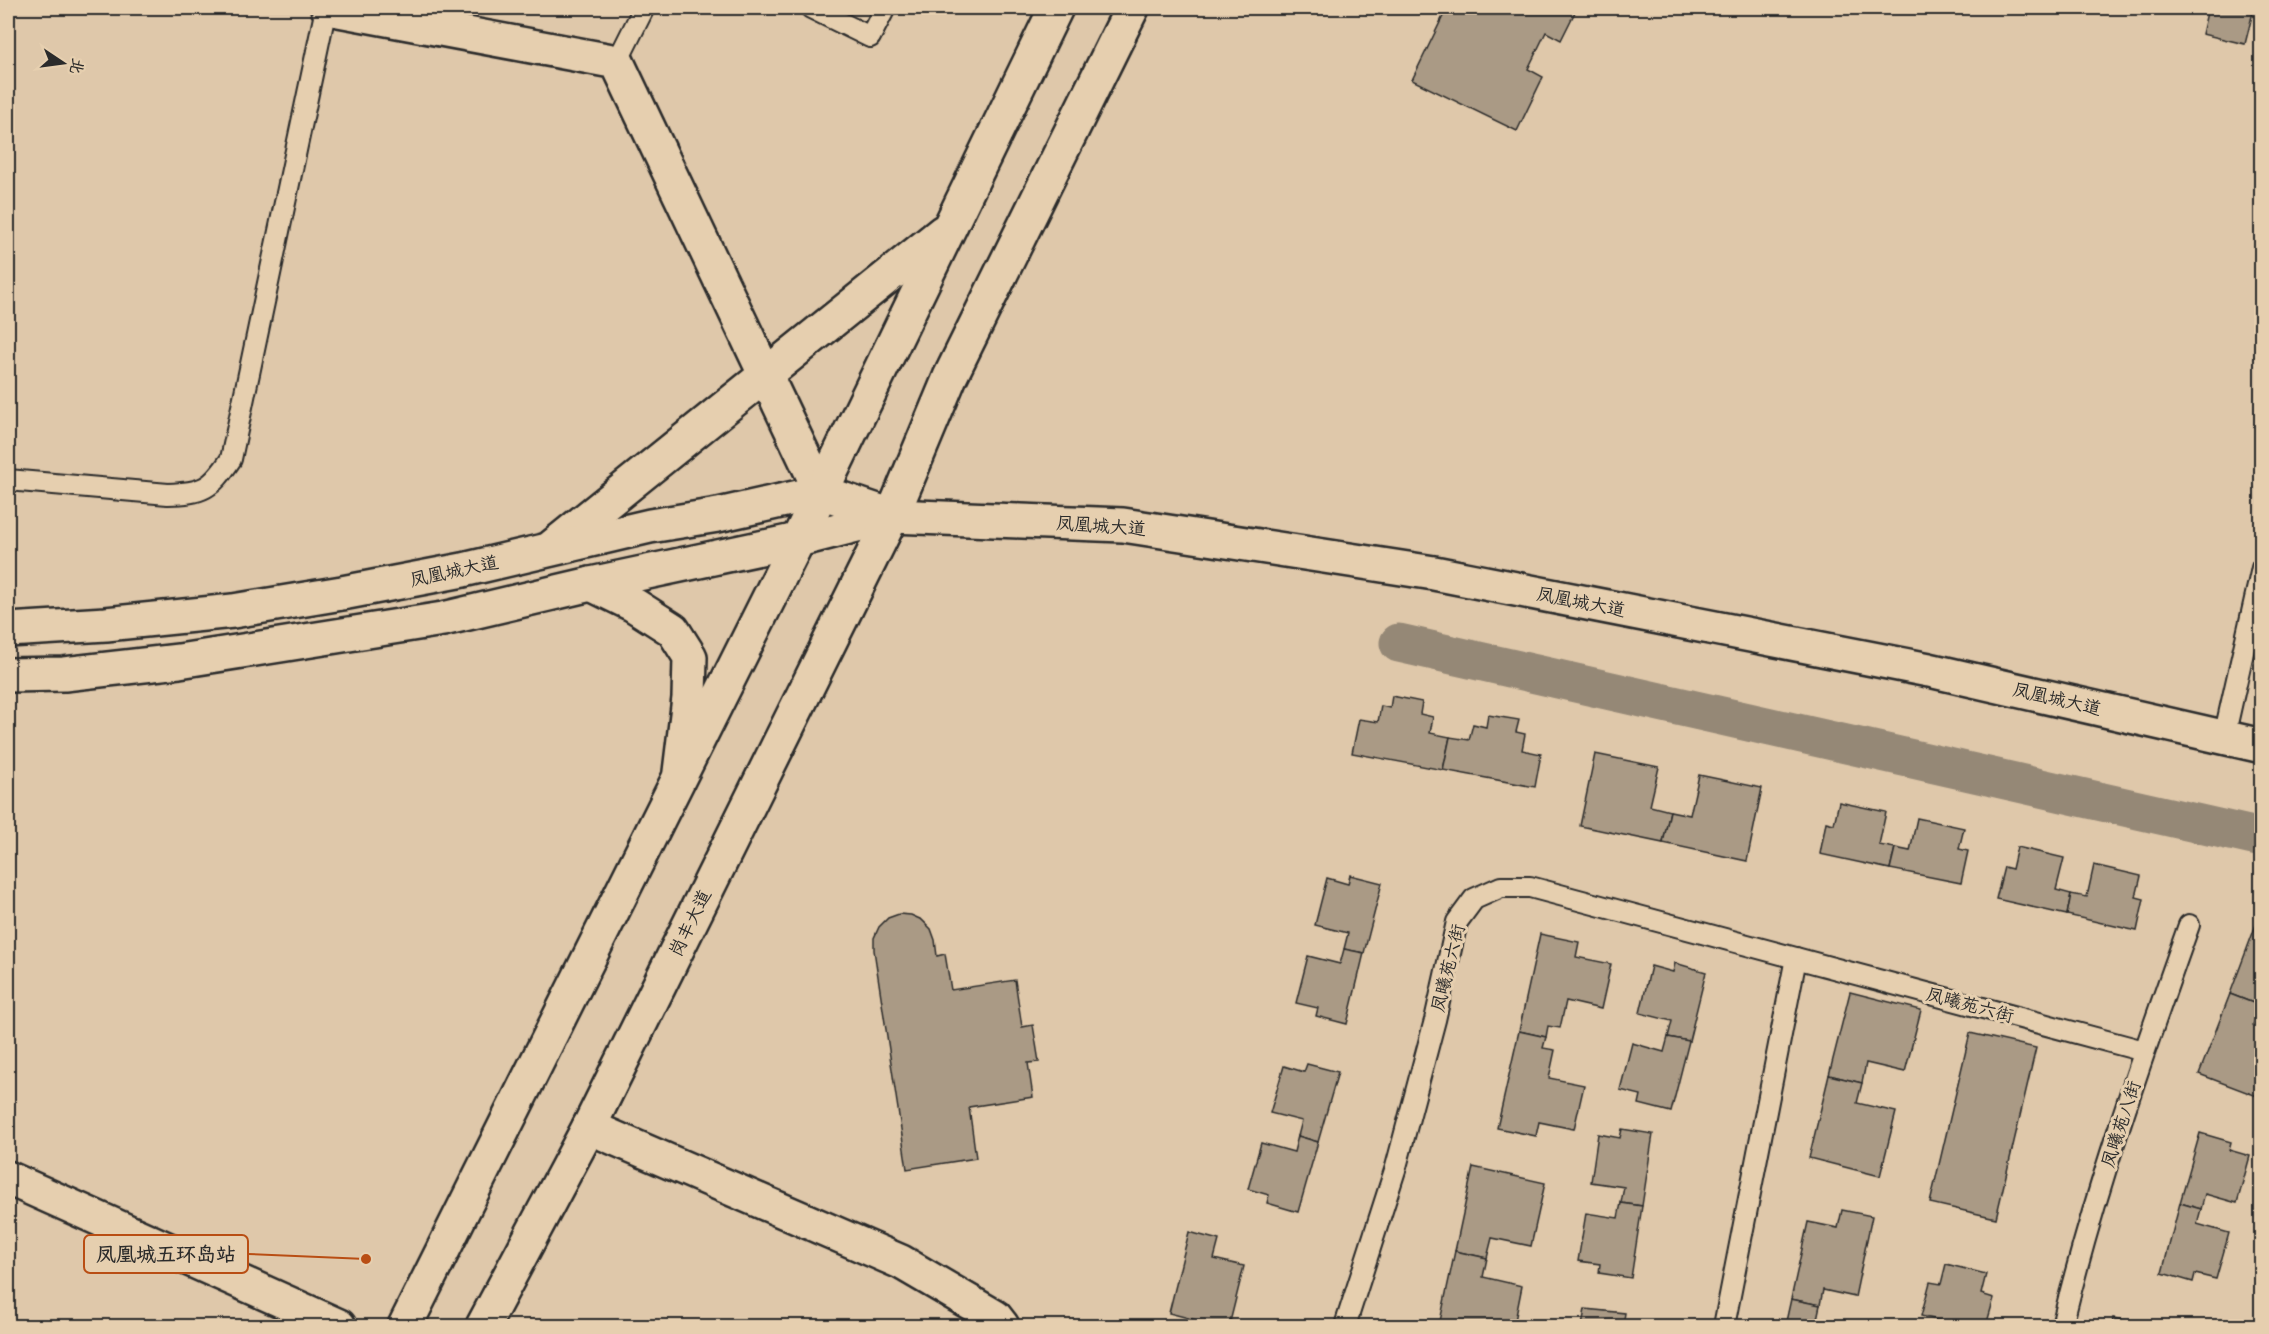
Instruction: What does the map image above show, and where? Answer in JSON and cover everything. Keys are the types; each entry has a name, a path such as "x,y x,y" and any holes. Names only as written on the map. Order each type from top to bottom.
{"main road":[{"path":"327,8 384,13 616,62 821,492"},
{"path":"405,1326 798,540 1056,8"},
{"name":"岗丰大道","path":"483,1326 588,1127 892,516 950,377 1132,8"},
{"path":"548,550 949,227"},
{"name":"凤凰城大道","path":"8,630 106,624 233,610 375,587 463,570 651,526 718,515 821,492 892,516 1123,525 1434,573 1929,670 2262,746"},
{"name":"凤凰城大道","path":"8,675 64,674 179,661 443,619 591,584 798,540 892,516"},
{"path":"591,584 634,605 673,630 690,657 689,698 680,773"},
{"path":"588,1127 901,1262 995,1317 1002,1326"},
{"path":"8,1178 339,1326"}],"lane":[{"path":"8,480 168,494 194,493 216,480 231,459 327,8"},
{"path":"616,62 644,8"},
{"path":"811,8 870,37 885,8"},
{"path":"2224,737 2262,568"},
{"name":"凤曦苑六街","path":"1345,1326 1396,1167 1435,1020 1457,922 1474,899 1501,887 1530,887 2144,1051"},
{"name":"凤曦苑八街","path":"2061,1326 2103,1179 2144,1051 2189,925"},
{"path":"1724,1326 1796,958"}],"building":[{"path":"1447,8 1577,8 1561,40 1546,32 1528,69 1543,77 1517,131 1412,80"},
{"path":"2208,8 2254,8 2245,44 2202,34"},
{"path":"1392,696 1422,702 1420,714 1433,717 1430,733 1450,737 1443,770 1352,753 1359,719 1378,722 1381,706 1390,708"},
{"path":"1488,715 1519,720 1516,732 1525,734 1522,750 1541,754 1535,787 1443,770 1450,737 1469,740 1473,724 1486,727"},
{"path":"1595,754 1659,767 1650,806 1670,811 1663,843 1580,826"},
{"path":"1699,775 1762,788 1747,861 1663,843 1670,811 1690,815"},
{"path":"1839,802 1886,812 1879,845 1895,848 1890,869 1820,854 1826,822 1834,824"},
{"path":"1917,818 1964,828 1959,849 1968,851 1961,883 1890,869 1895,848 1910,851"},
{"path":"2017,847 2064,858 2056,890 2071,894 2067,915 1996,899 2004,867 2012,869"},
{"path":"2094,865 2141,876 2136,897 2144,899 2137,931 2067,915 2071,894 2087,897"},
{"path":"1350,875 1382,883 1364,953 1344,949 1348,933 1315,925 1327,878 1348,884"},
{"path":"899,914 911,915 922,920 931,929 937,956 945,954 951,990 1015,980 1022,1027 1033,1025 1039,1062 1028,1063 1033,1097 969,1107 976,1158 907,1169 874,950 874,938 879,927 888,918"},
{"path":"2260,914 2262,915 2261,1006 2230,994"},
{"path":"1540,934 1579,942 1576,957 1611,964 1601,1009 1566,1001 1560,1028 1548,1026 1546,1037 1519,1031"},
{"path":"1344,949 1364,953 1347,1024 1316,1016 1318,1008 1296,1003 1308,956 1340,964"},
{"path":"1675,963 1706,972 1689,1041 1668,1037 1672,1021 1640,1013 1651,966 1673,972"},
{"path":"1850,992 1921,1010 1905,1072 1866,1063 1862,1083 1829,1075"},
{"path":"2230,994 2261,1006 2253,1025 2262,1028 2262,1098 2199,1074"},
{"path":"1519,1031 1546,1037 1543,1048 1555,1050 1549,1078 1584,1085 1574,1129 1539,1122 1536,1136 1497,1128"},
{"path":"1970,1033 2036,1048 1996,1218 1930,1203"},
{"path":"1668,1037 1689,1041 1671,1112 1639,1104 1641,1095 1620,1090 1632,1043 1664,1052"},
{"path":"1307,1064 1338,1072 1318,1142 1298,1136 1302,1121 1270,1113 1284,1066 1304,1072"},
{"path":"1829,1075 1862,1083 1857,1103 1896,1112 1880,1176 1809,1158"},
{"path":"1622,1129 1653,1134 1642,1206 1621,1203 1624,1187 1591,1182 1598,1134 1620,1138"},
{"path":"2200,1133 2231,1142 2229,1150 2250,1156 2237,1203 2205,1194 2201,1209 2180,1203"},
{"path":"1298,1136 1318,1142 1298,1212 1267,1203 1269,1195 1248,1189 1261,1143 1294,1152"},
{"path":"1473,1167 1545,1183 1531,1246 1492,1238 1487,1258 1455,1251"},
{"path":"1621,1203 1642,1206 1631,1278 1599,1273 1600,1264 1578,1261 1586,1213 1618,1218"},
{"path":"2180,1203 2201,1209 2197,1224 2229,1233 2216,1279 2195,1274 2193,1282 2162,1273"},
{"path":"1842,1210 1872,1216 1855,1297 1823,1290 1820,1305 1791,1299 1808,1222 1838,1228"},
{"path":"1189,1232 1219,1240 1214,1259 1244,1266 1229,1326 1198,1326 1200,1321 1169,1313"},
{"path":"1455,1251 1487,1258 1483,1277 1522,1286 1514,1326 1439,1326"},
{"path":"1946,1264 1986,1274 1981,1294 1994,1298 1986,1326 1945,1326 1946,1322 1921,1316 1930,1282 1941,1284"},
{"path":"1791,1299 1820,1305 1817,1319 1848,1326 1785,1326"},
{"path":"1585,1309 1625,1313 1623,1326 1582,1326"},
{"path":"2113,1318 2156,1326 2112,1326"}],"waterway":[{"path":"1399,643 2262,838"}],"place":[{"name":"凤凰城五环岛站","path":"366,1259"}]}
